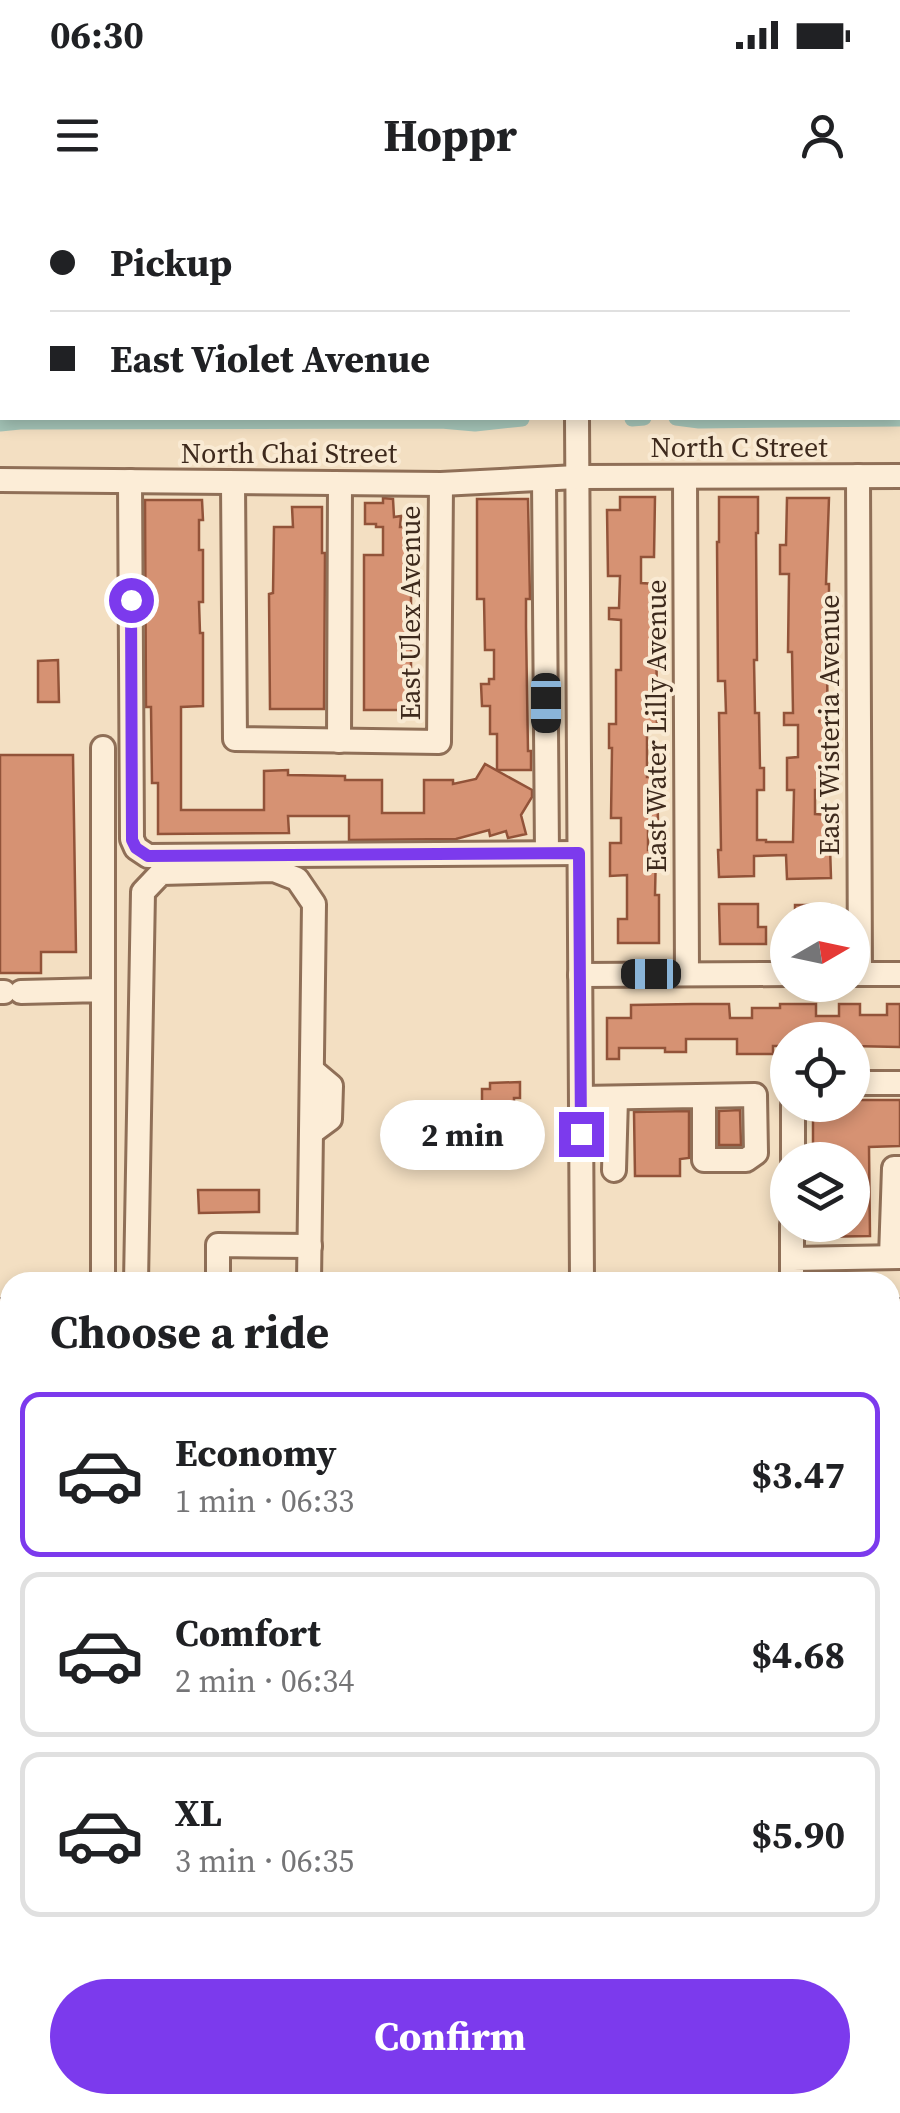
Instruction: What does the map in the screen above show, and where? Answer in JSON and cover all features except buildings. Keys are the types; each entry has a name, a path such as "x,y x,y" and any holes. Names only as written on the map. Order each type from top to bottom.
{"street":[{"path":"577,420 582,1272"},
{"name":"East Wisteria Avenue","path":"856,902 858,476"},
{"name":"North C Street","path":"578,477 900,476"},
{"name":"North Chai Street","path":"0,480 441,484 578,477"},
{"name":"East Water Lilly Avenue","path":"685,477 687,974"},
{"path":"544,478 547,853"},
{"path":"130,481 132,840 136,848 148,856 579,853"},
{"path":"233,484 234,739 339,741 340,484"},
{"name":"East Ulex Avenue","path":"339,741 440,742 441,484"},
{"path":"103,748 103,1272"},
{"path":"136,1272 142,892 161,873 274,870 298,880 314,904 309,1272"},
{"path":"580,975 770,974"},
{"path":"870,974 900,974"},
{"path":"8,992 103,990"},
{"path":"870,1083 900,1084"},
{"path":"581,1098 704,1096"},
{"path":"614,1170 616,1098"},
{"path":"792,1242 792,1271 896,1257 894,1168 900,1168"},
{"path":"218,1272 218,1245 310,1246"}],"waterway":[{"path":"0,424 475,424 513,420"},
{"path":"691,420 800,420"}],"route":[{"path":"131,600 132,840 148,856 579,853 581,1134"}]}
